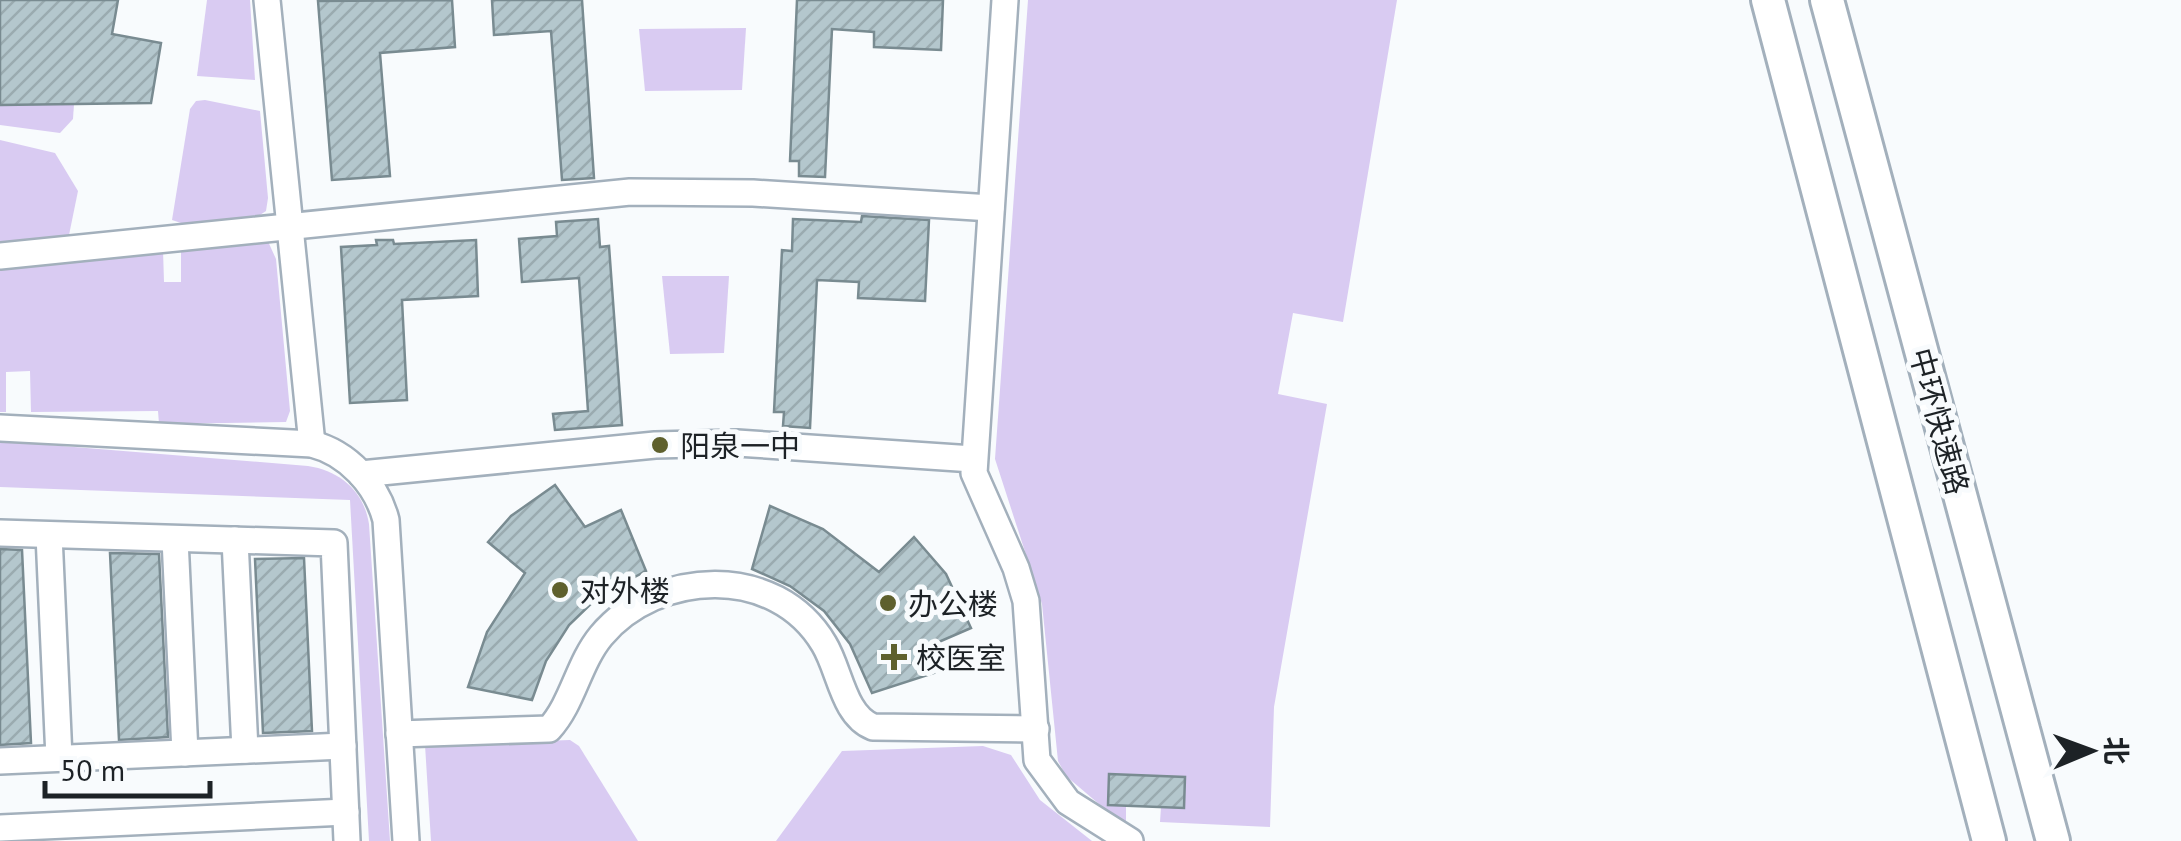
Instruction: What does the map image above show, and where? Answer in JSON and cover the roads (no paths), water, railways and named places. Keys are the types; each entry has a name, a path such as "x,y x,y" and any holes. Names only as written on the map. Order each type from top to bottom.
{"main road":[{"name":"中环快速路","path":"1768,0 1989,841"},
{"name":"中环快速路","path":"1827,0 2053,841"}],"lane":[{"path":"267,0 312,444"},
{"path":"1005,0 974,473 1026,601 1037,760 1052,786 1091,820 1130,841"},
{"path":"0,256 630,192 753,193 991,208"},
{"path":"0,428 312,444 337,453 361,474 376,495 386,520 406,841"},
{"path":"361,474 655,445 736,443 973,458"},
{"path":"0,533 334,543 347,841"},
{"path":"49,535 59,758"},
{"path":"175,538 185,753"},
{"path":"235,540 244,750"},
{"path":"399,734 549,729 559,718 588,653 614,621 664,590 704,584 762,592 804,620 827,648 852,711 873,728 1036,729"},
{"path":"0,761 343,746"},
{"path":"0,828 250,829 346,812"}],"place":[{"name":"阳泉一中","path":"660,445"},
{"name":"对外楼","path":"560,590"},
{"name":"办公楼","path":"888,603"},
{"name":"校医室","path":"894,657"}]}
